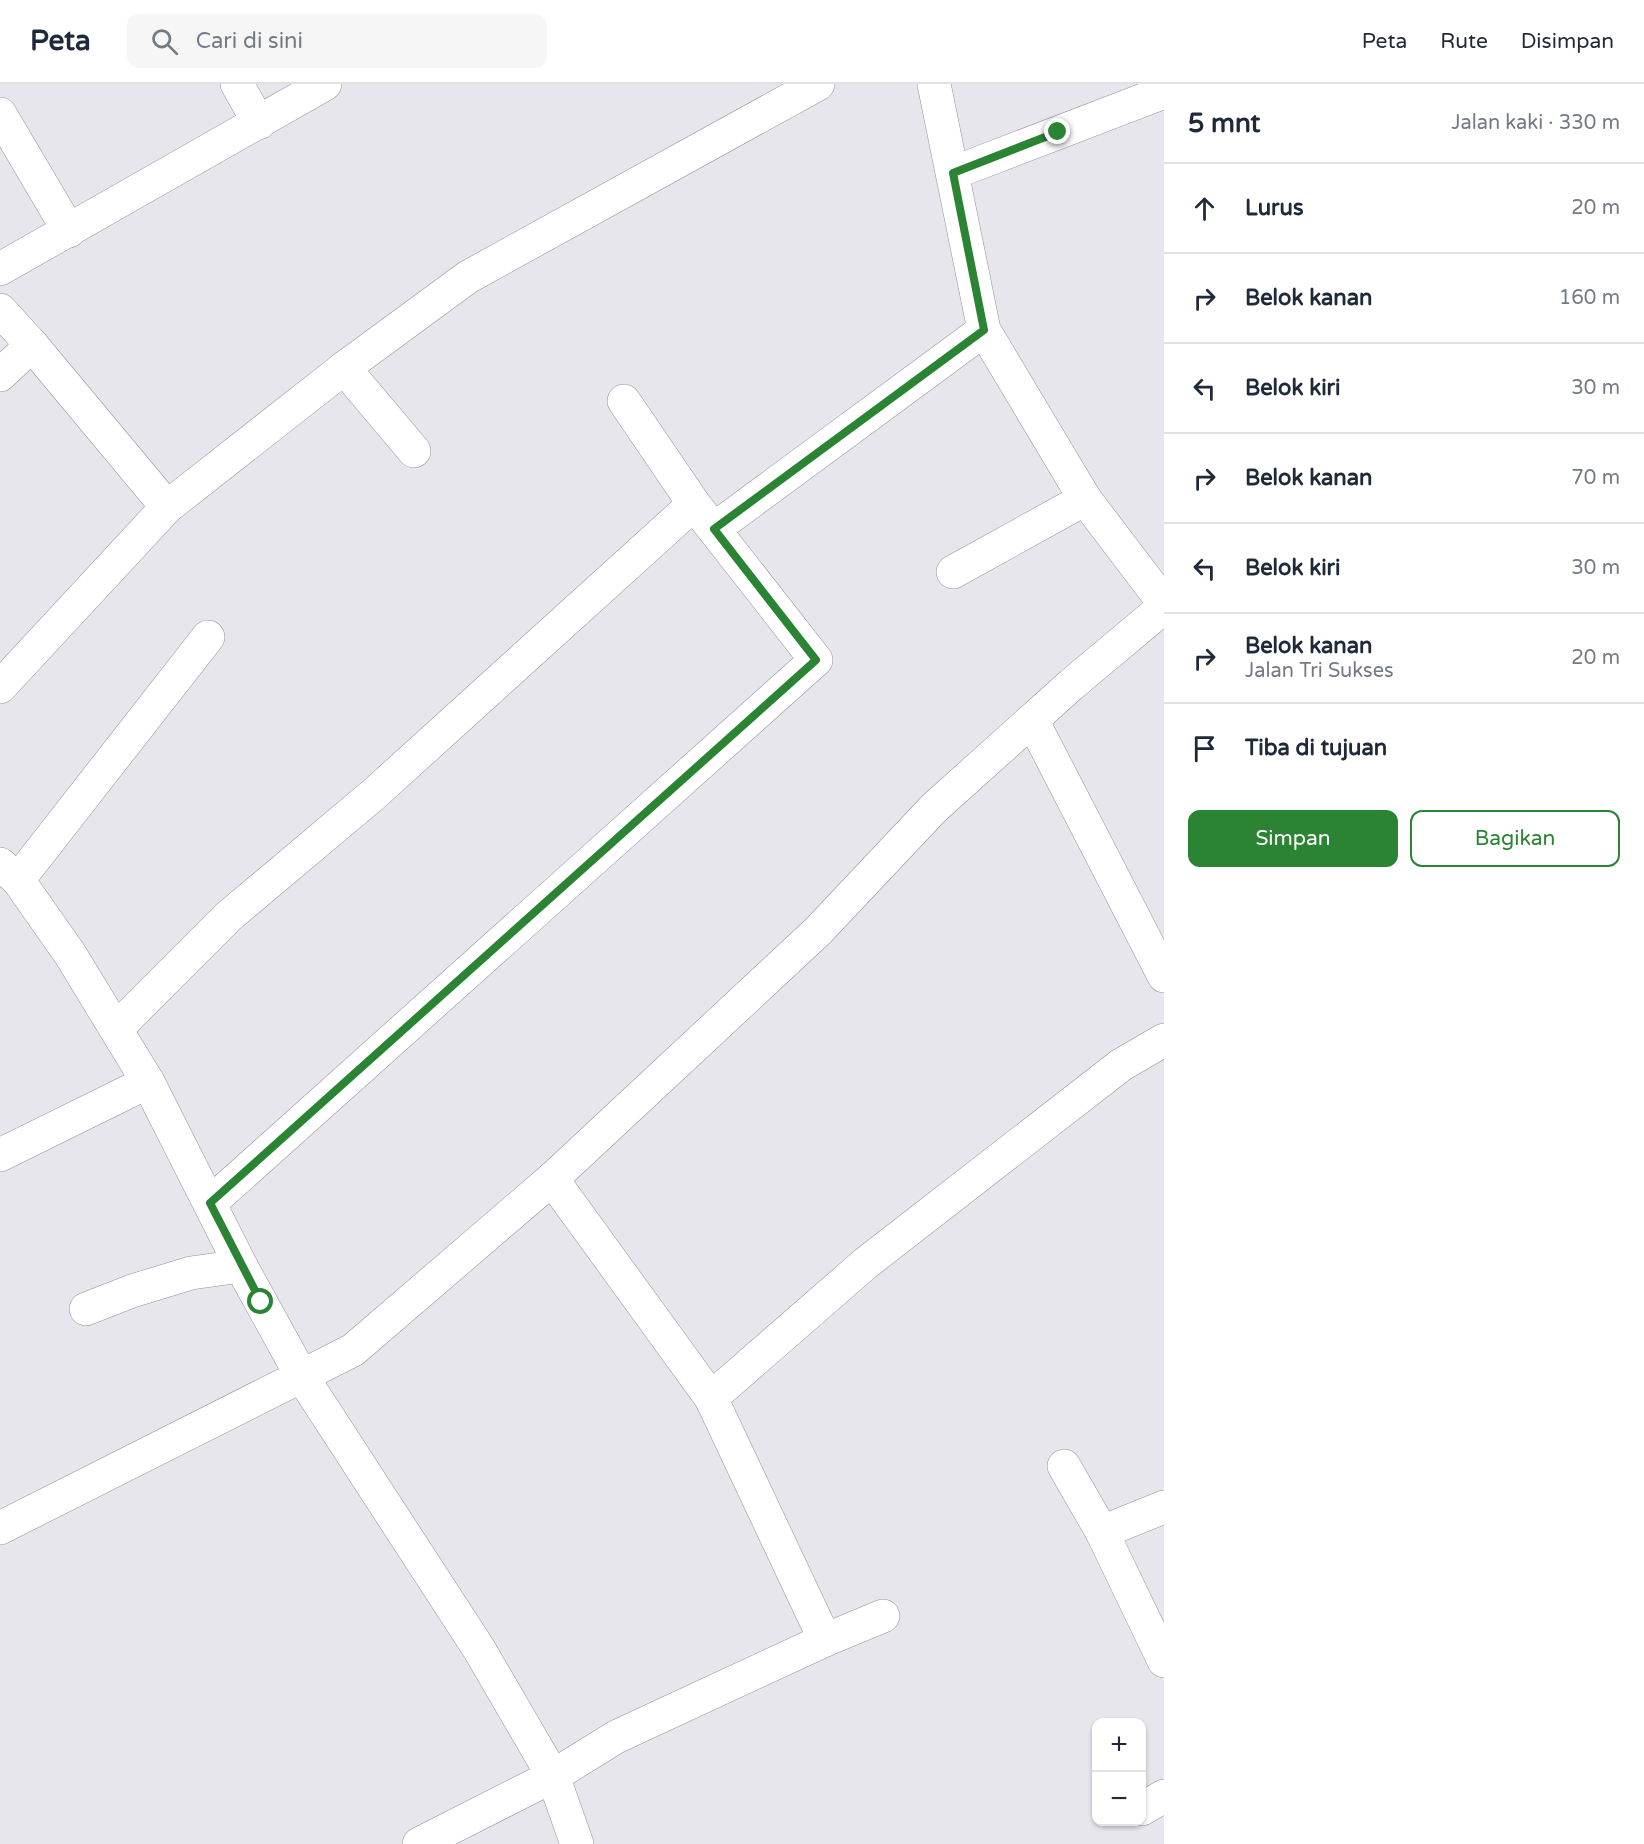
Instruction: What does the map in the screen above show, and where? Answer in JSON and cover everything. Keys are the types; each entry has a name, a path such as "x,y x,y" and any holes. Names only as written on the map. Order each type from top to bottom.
{"street":[{"path":"237,84 259,123"},
{"path":"0,269 325,84"},
{"path":"0,687 167,507 344,368 468,277 818,84"},
{"path":"0,1528 353,1350 552,1179 818,932 934,808 1164,605 1085,499 984,330 934,84"},
{"path":"953,173 1164,92"},
{"path":"0,114 69,231"},
{"path":"0,310 167,507"},
{"path":"714,529 984,330"},
{"path":"0,375 32,345"},
{"path":"344,368 414,451"},
{"path":"210,1203 816,660 694,504 624,401"},
{"path":"953,572 1085,499"},
{"path":"116,1029 229,916 374,794 694,504"},
{"path":"208,637 9,872 70,954 148,1082 241,1266 301,1375 479,1649 553,1776 577,1844"},
{"path":"1032,720 1153,928 1164,976"},
{"path":"711,1398 866,1263 1121,1065 1164,1040"},
{"path":"0,1155 148,1082"},
{"path":"552,1179 711,1398 825,1640"},
{"path":"86,1310 132,1291 191,1273 241,1266"},
{"path":"1065,1466 1102,1532 1164,1661"},
{"path":"1102,1532 1164,1507"},
{"path":"419,1844 553,1776 616,1737 825,1640 883,1616"},
{"path":"1146,1807 1164,1796"}],"route":[{"path":"261,1302 210,1203 816,660 714,529 984,330 953,173 1058,132"}]}
